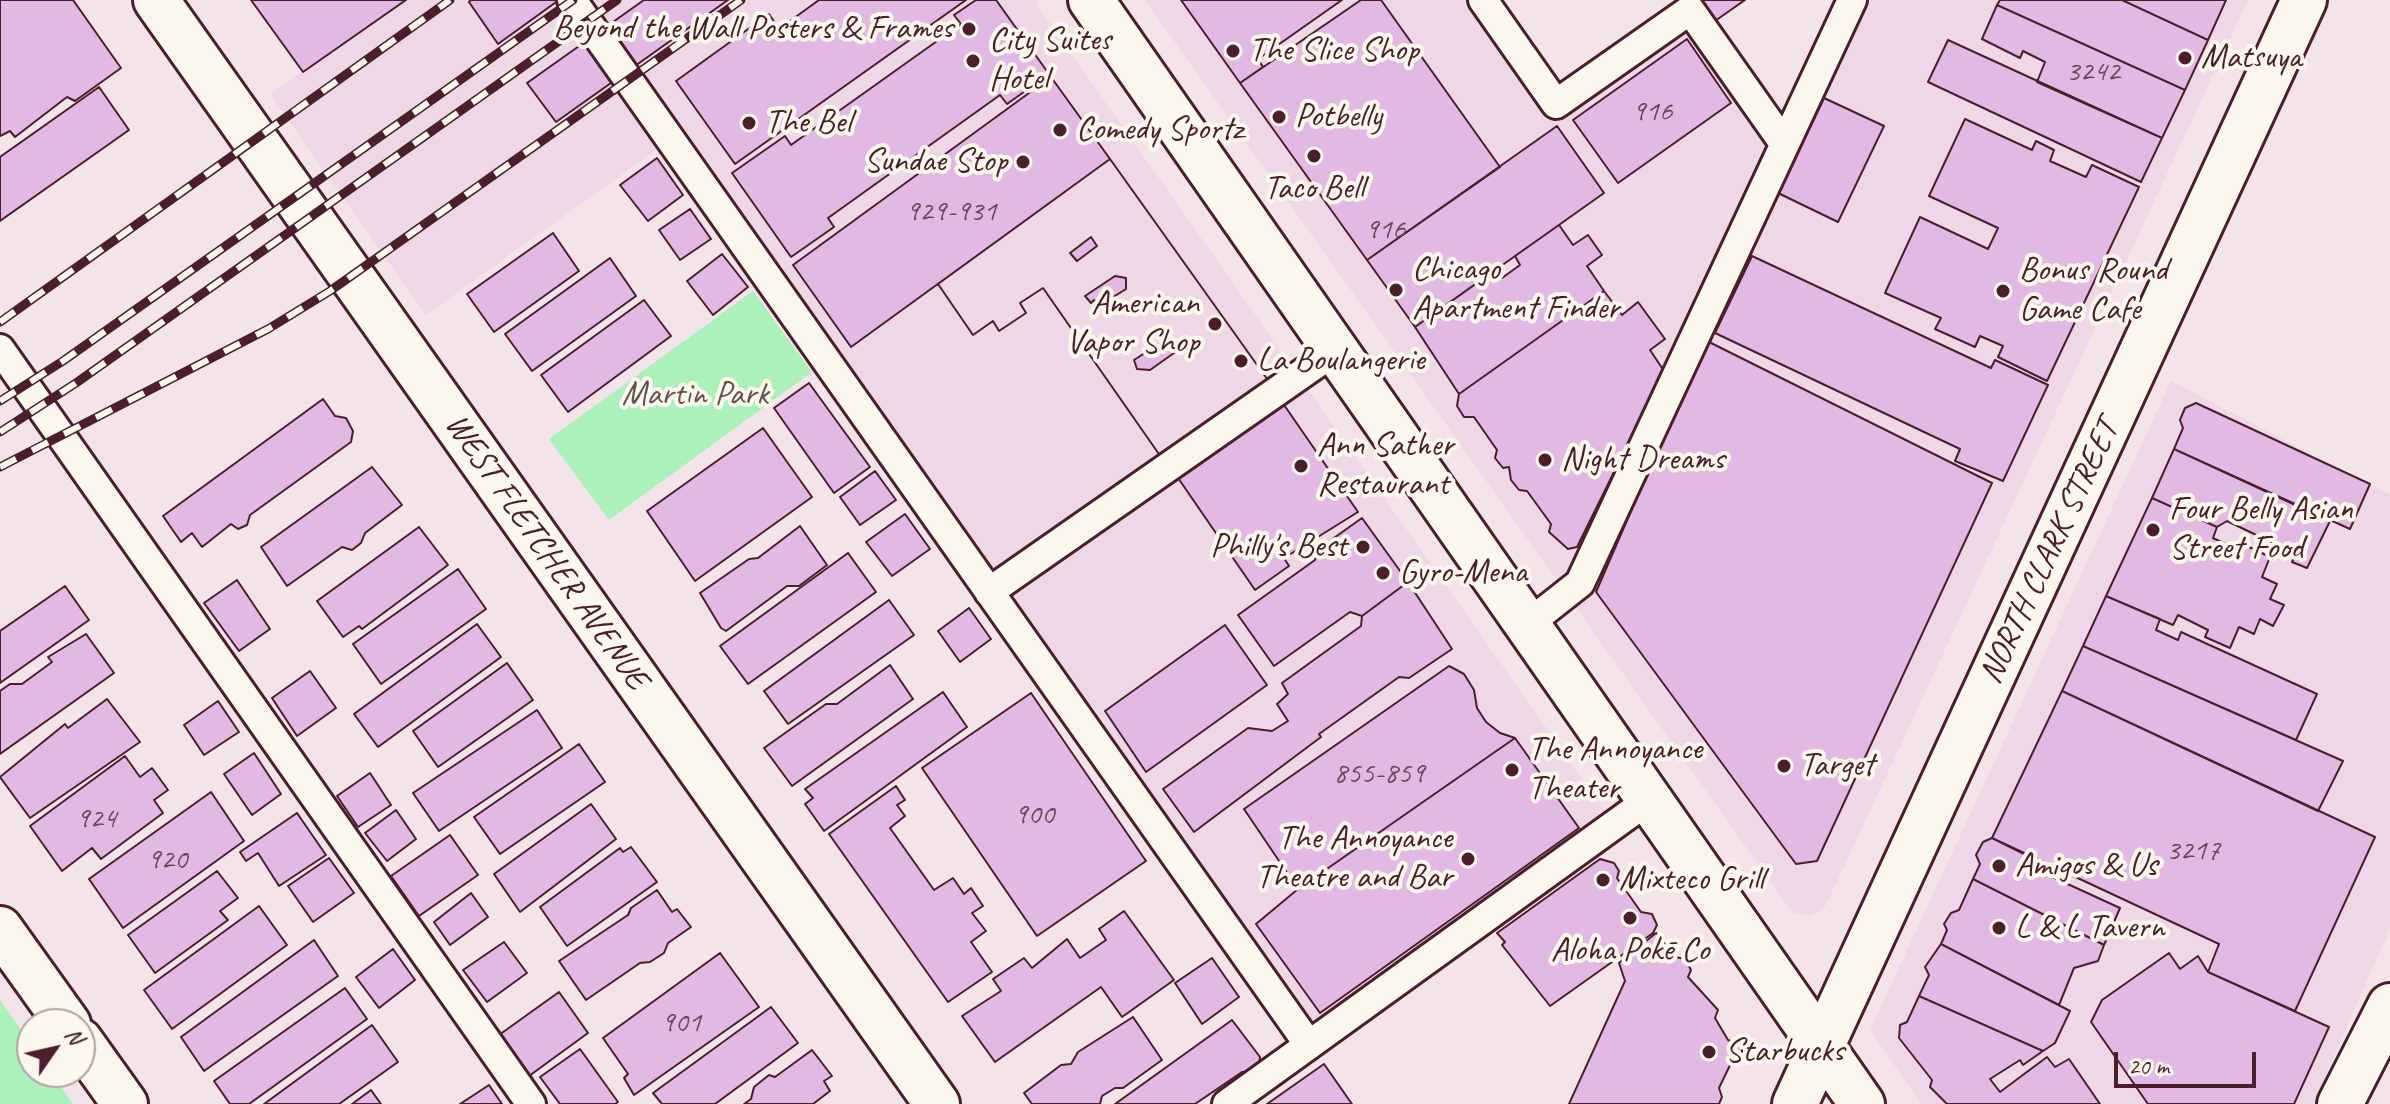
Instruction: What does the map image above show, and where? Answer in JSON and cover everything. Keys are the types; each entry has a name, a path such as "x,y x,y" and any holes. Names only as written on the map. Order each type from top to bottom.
{"main road":[{"name":"WEST FLETCHER AVENUE","path":"156,0 937,1104"},
{"path":"1091,0 1862,1104"},
{"name":"NORTH CLARK STREET","path":"1795,1104 2304,0"},
{"path":"0,929 57,1008"},
{"path":"2340,1104 2390,1006"},
{"path":"96,1063 125,1104"}],"lane":[{"path":"572,0 1309,1045"},
{"path":"1483,0 1556,104 1690,10 1783,142"},
{"path":"1528,624 1580,583 1783,142 1852,0"},
{"path":"0,349 531,1104"},
{"path":"989,592 1336,350"},
{"path":"1227,1104 1650,799"}],"shaded area":[{"path":"406,0 1038,0 1037,5 1614,824 1309,1045 670,140 426,315 270,94"},
{"path":"1145,0 1483,0 1556,104 1690,10 1783,141 1852,0 2248,0 1826,905 1819,912 1807,916 1792,912"},
{"path":"2171,381 2390,495 2390,928 2313,1104 1921,1104 1870,1030"}],"green space":[{"name":"Martin Park","path":"753,291 812,372 609,520 549,439"},
{"path":"0,1000 16,1022 16,1088 62,1088 73,1104 0,1104"}],"building":[{"path":"0,0 73,0 121,68 75,101 67,97 15,137 10,131 0,136"},
{"path":"251,0 406,0 303,72"},
{"path":"559,0 498,44 469,2"},
{"path":"644,0 728,0 556,122 527,83"},
{"name":"The Bel","path":"819,0 966,0 735,164 676,81 769,14 779,29"},
{"path":"976,0 996,0 1049,74 1007,104 1000,95 828,218 834,227 791,257 732,173 785,136 791,145 961,24 954,15"},
{"path":"1181,0 1342,0 1258,59 1263,67 1240,83"},
{"path":"1361,0 1381,0 1500,167 1367,260 1240,83"},
{"path":"1702,0 1745,0 1715,21"},
{"path":"2000,0 2122,0 2208,40 2185,90 1997,5"},
{"path":"2122,0 2226,0 2208,40"},
{"path":"1997,5 2185,90 2162,138 2037,82 2045,62 2023,51 2020,58 1982,39"},
{"path":"1687,39 1731,103 1618,183 1573,120"},
{"path":"1948,40 2162,138 2141,182 1928,82"},
{"path":"1051,77 1110,159 851,347 793,265"},
{"path":"99,87 129,130 0,221 0,157"},
{"path":"1824,98 1884,126 1838,222 1778,193"},
{"path":"1965,119 2032,150 2036,141 2054,150 2050,161 2086,177 2092,165 2139,187 2047,381 1998,357 2003,346 1980,336 1975,347 1935,329 1941,318 1885,293 1920,217 1988,249 1998,228 1929,196"},
{"path":"1557,126 1604,193 1415,327 1367,260"},
{"path":"657,158 683,195 648,221 620,185"},
{"path":"1110,159 1270,383 1161,457 1043,288 1020,303 1026,313 999,331 993,321 973,335 938,284","holes":["1091,237 1097,246 1077,261 1070,253","1115,276 1126,278 1126,289 1099,306 1085,296","1165,340 1175,341 1174,353 1150,370 1137,369 1134,360"]},
{"path":"1110,159 1270,383 1161,457 1043,288 1020,303 1026,313 999,331 993,321 973,335 938,284"},
{"path":"690,209 711,239 680,260 659,230"},
{"path":"1559,225 1573,245 1588,235 1602,255 1587,266 1604,291 1459,394 1415,327 1495,270 1502,278 1520,265 1515,256"},
{"path":"553,233 579,271 494,332 467,294"},
{"path":"722,254 748,287 713,315 687,281"},
{"path":"1752,256 1991,368 1995,360 2048,385 2003,481 1955,461 1960,449 1715,333"},
{"path":"610,258 636,296 532,371 505,334"},
{"path":"1604,291 1622,315 1638,302 1665,339 1650,350 1664,371 1577,547 1568,549 1549,532 1551,524 1527,491 1519,490 1511,480 1509,467 1503,468 1495,458 1497,450 1474,417 1464,417 1457,406 1459,394"},
{"path":"644,300 671,336 568,412 541,375"},
{"path":"1705,340 1992,483 1817,861 1796,864 1596,592"},
{"path":"809,383 870,467 834,493 774,408"},
{"path":"323,399 335,416 346,418 353,431 351,442 250,515 247,525 238,529 231,524 202,547 192,533 181,542 163,516"},
{"path":"1282,402 1358,512 1284,558 1289,566 1255,590 1176,475"},
{"path":"2196,403 2370,484 2350,529 2174,449 2183,428 2180,420 2185,408"},
{"path":"763,428 812,497 695,581 647,511"},
{"path":"2174,449 2330,521 2307,568 2292,562 2296,554 2227,521 2217,527 2152,498"},
{"path":"372,467 402,505 365,533 361,543 352,550 342,547 287,586 261,547"},
{"path":"875,471 896,500 860,525 840,497"},
{"path":"2152,498 2217,527 2213,538 2242,552 2245,545 2270,557 2262,577 2277,584 2270,599 2284,605 2273,626 2260,619 2254,634 2239,627 2230,648 2205,637 2208,630 2178,615 2173,625 2106,596"},
{"path":"905,514 930,549 892,576 866,542"},
{"path":"1362,518 1408,582 1362,616 1350,612 1274,666 1238,615 1315,560 1317,550"},
{"path":"800,526 827,565 799,586 787,586 726,631 721,628 700,593 749,559 758,558"},
{"path":"419,527 448,565 362,629 359,626 343,637 317,601"},
{"path":"848,553 876,592 748,684 720,646"},
{"path":"458,569 486,609 381,684 353,644"},
{"path":"237,580 270,629 239,651 204,603"},
{"path":"1408,582 1452,649 1409,678 1399,677 1319,734 1321,737 1194,832 1163,789 1248,728 1272,731 1288,721 1277,704 1288,694 1282,683 1361,626 1362,616"},
{"path":"65,586 89,620 0,683 0,631"},
{"path":"2106,596 2160,619 2156,630 2178,640 2181,632 2317,694 2296,740 2083,646"},
{"path":"889,600 914,635 788,724 764,691"},
{"path":"969,608 991,639 960,662 938,631"},
{"path":"477,624 501,657 378,747 354,714"},
{"path":"1225,625 1267,685 1146,772 1105,711"},
{"path":"86,634 114,673 0,754 0,691 10,684 22,684 52,662 48,657"},
{"path":"2083,646 2343,761 2318,811 2062,691"},
{"path":"507,663 533,700 438,767 413,731"},
{"path":"890,665 913,699 792,786 764,748 826,704 837,704"},
{"path":"1449,666 1464,674 1474,690 1477,708 1486,722 1500,733 1515,738 1298,889 1244,809"},
{"path":"310,671 336,708 297,736 272,698"},
{"path":"2062,691 2375,837 2295,1011 2208,972 2219,944 1992,838"},
{"path":"943,692 967,727 824,831 805,804 813,798 805,789"},
{"path":"1031,693 1146,861 1037,936 922,768"},
{"path":"107,699 140,742 30,818 0,777 65,724 68,728"},
{"path":"218,701 239,732 204,755 184,725"},
{"path":"537,710 562,748 439,831 413,793"},
{"path":"1515,738 1579,828 1320,1013 1256,924 1298,889"},
{"path":"579,744 605,782 500,854 474,817"},
{"path":"254,753 281,794 252,815 224,774"},
{"path":"125,756 140,777 152,768 168,790 154,800 163,813 101,859 92,848 62,871 30,826"},
{"path":"370,773 391,805 358,827 337,796"},
{"path":"896,786 905,800 897,805 905,816 890,828 934,890 953,878 964,894 971,888 983,906 972,913 986,931 971,942 992,972 948,1002 829,834"},
{"path":"211,792 244,841 123,928 89,879"},
{"path":"591,804 616,839 520,912 494,874"},
{"path":"396,810 416,839 387,861 365,833"},
{"path":"297,813 326,855 279,886 258,853 246,861 240,852"},
{"path":"450,835 478,875 419,916 391,876"},
{"path":"1992,838 2044,864 2048,875 2120,908 2104,945 1973,879 1980,864 1976,855 1983,842"},
{"path":"631,847 657,882 567,946 540,907 620,848 623,852"},
{"path":"329,858 354,893 313,922 288,886"},
{"path":"1600,859 1614,863 1619,871 1617,878 1641,912 1652,914 1657,925 1653,933 1550,1006 1502,945 1505,942 1497,933"},
{"path":"217,871 238,898 220,911 228,920 155,973 128,935"},
{"path":"1973,879 2104,945 2098,961 2074,968 2059,1005 1941,944 1947,930 1944,924 1951,913 1959,910"},
{"path":"657,890 672,912 677,909 691,927 668,943 664,953 650,962 640,963 586,1000 559,961 628,915 631,908"},
{"path":"471,893 488,917 450,945 434,922"},
{"path":"259,906 287,945 172,1029 144,990"},
{"path":"1124,911 1174,980 1122,1017 1101,987 995,1062 962,1016 1001,991 993,979 1024,958 1032,968 1067,939 1080,958 1106,940 1099,929"},
{"path":"1656,933 1676,957 1685,959 1691,970 1688,977 1718,1010 1715,1018 1728,1040 1743,1046 1741,1057 1732,1061 1719,1088 1722,1097 1719,1104 1569,1104 1625,981 1619,963"},
{"path":"314,940 338,976 204,1071 181,1037"},
{"path":"504,942 527,973 487,1002 463,970"},
{"path":"1941,944 2070,1011 2055,1043 2043,1051 1919,996 1929,975 1925,967"},
{"path":"393,949 415,980 379,1008 356,977"},
{"path":"720,953 759,1007 634,1095 624,1078 628,1074 603,1038"},
{"path":"2169,953 2180,969 2198,956 2208,972 2329,1027 2294,1104 2148,1104 2091,1022 2102,1000"},
{"path":"1212,958 1239,997 1202,1024 1175,983"},
{"path":"345,988 367,1019 249,1104 230,1104 214,1081"},
{"path":"559,992 588,1033 529,1076 499,1035"},
{"path":"1919,996 2043,1051 2023,1065 2020,1060 1990,1079 2000,1092 2047,1057 2055,1067 2069,1059 2100,1104 1947,1104 1930,1087 1932,1080 1899,1038 1900,1025 1907,1022"},
{"path":"771,1007 798,1043 715,1104 662,1104 653,1093"},
{"path":"1133,1017 1162,1060 1123,1088 1115,1088 1102,1096 1100,1104 1032,1104 1024,1093 1061,1065 1071,1064 1078,1052"},
{"path":"1232,1020 1260,1057 1259,1066 1252,1072 1242,1072 1195,1104 1115,1104"},
{"path":"372,1025 398,1062 339,1104 264,1104"},
{"path":"580,1049 618,1102 560,1104 540,1077"},
{"path":"812,1050 832,1076 824,1081 830,1091 813,1104 744,1104 751,1099 754,1087 769,1075 775,1077"},
{"path":"1324,1064 1352,1104 1267,1104"},
{"path":"489,1085 502,1104 460,1104"},
{"path":"371,1090 381,1104 352,1104"}],"railway":[{"path":"0,322 450,0"},
{"path":"0,401 63,361 573,0"},
{"path":"0,432 76,383 617,0"},
{"path":"0,467 268,329 330,291 741,0"}],"place":[{"name":"Beyond the Wall Posters & Frames","path":"969,29"},
{"name":"The Slice Shop","path":"1233,51"},
{"name":"Matsuya","path":"2185,58"},
{"name":"City Suites Hotel","path":"973,61"},
{"name":"Potbelly","path":"1279,117"},
{"name":"The Bel","path":"749,123"},
{"name":"Comedy Sportz","path":"1060,130"},
{"name":"Taco Bell","path":"1314,156"},
{"name":"Sundae Stop","path":"1023,162"},
{"name":"Chicago Apartment Finder","path":"1396,290"},
{"name":"Bonus Round Game Cafe","path":"2003,291"},
{"name":"American Vapor Shop","path":"1215,324"},
{"name":"La Boulangerie","path":"1241,361"},
{"name":"Night Dreams","path":"1545,460"},
{"name":"Ann Sather Restaurant","path":"1301,466"},
{"name":"Four Belly Asian Street Food","path":"2153,530"},
{"name":"Philly's Best","path":"1363,547"},
{"name":"Gyro-Mena","path":"1383,573"},
{"name":"Target","path":"1784,766"},
{"name":"The Annoyance Theater","path":"1512,770"},
{"name":"The Annoyance Theatre and Bar","path":"1468,859"},
{"name":"Amigos & Us","path":"1999,866"},
{"name":"Mixteco Grill","path":"1603,880"},
{"name":"Aloha Pokē Co","path":"1630,918"},
{"name":"L & L Tavern","path":"1999,928"},
{"name":"Starbucks","path":"1709,1052"}]}
